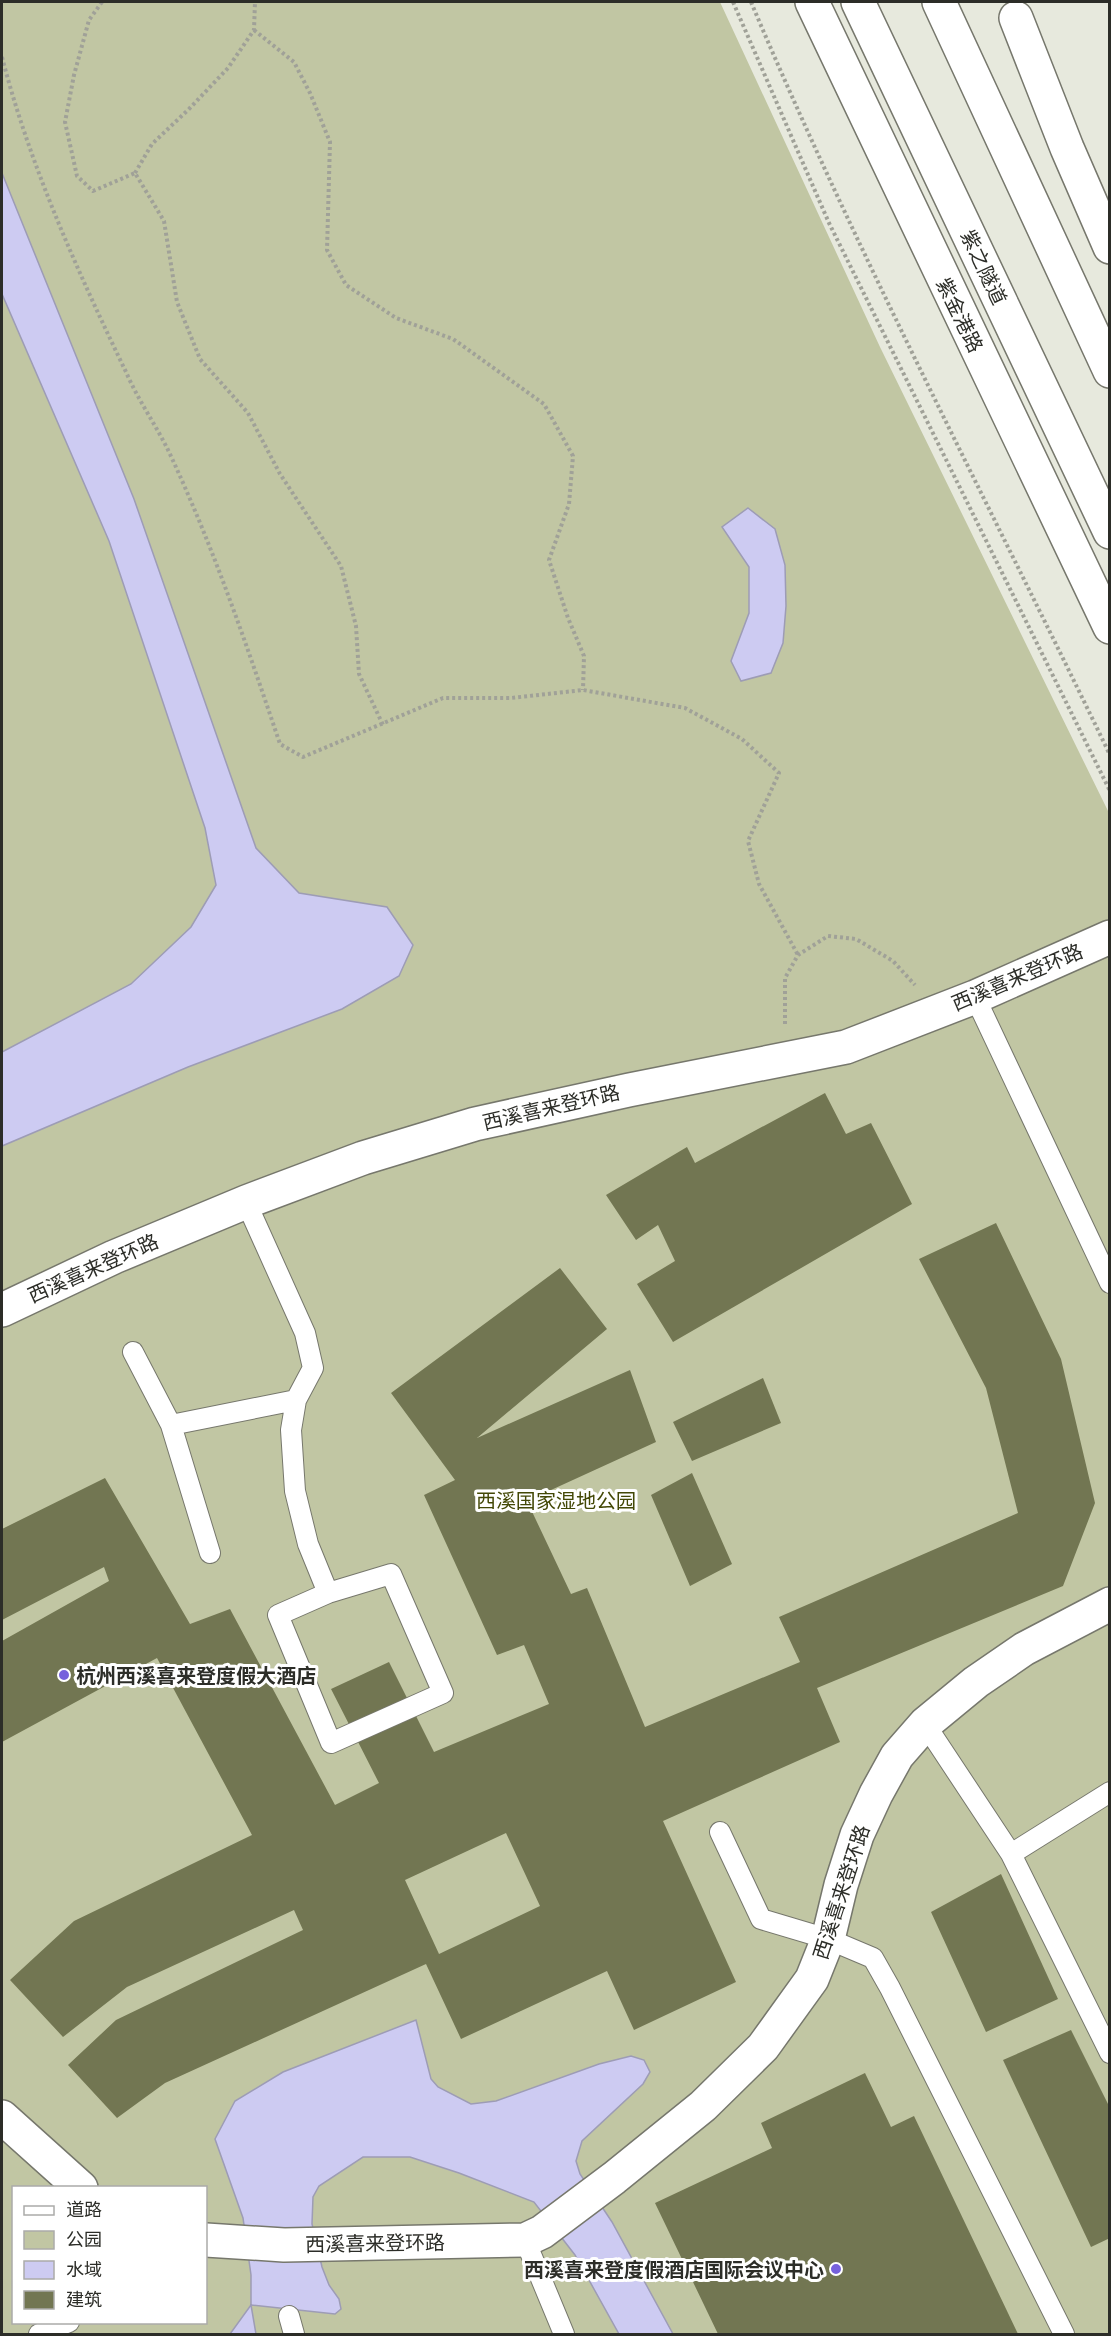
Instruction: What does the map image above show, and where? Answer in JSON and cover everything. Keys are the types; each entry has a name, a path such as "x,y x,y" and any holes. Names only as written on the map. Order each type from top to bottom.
{"main road":[{"name":"紫金港路","path":"812,2 1110,627"},
{"name":"紫之隧道","path":"858,2 1110,532"},
{"path":"939,2 1110,371"},
{"path":"1012,10 1110,215"},
{"path":"1012,10 1067,148 1110,247"},
{"name":"西溪喜来登环路","path":"2,1310 114,1257 246,1202 363,1158 475,1124 846,1047 975,997 1110,937"},
{"name":"西溪喜来登环路","path":"207,2240 284,2245 534,2236 614,2178 704,2106 763,2047 812,1979 828,1939 841,1886 862,1825 897,1756 925,1724 976,1682 1024,1649 1110,1604"},
{"path":"2,2117 80,2186"}],"lane":[{"path":"975,997 1110,1282"},
{"path":"246,1202 305,1333 313,1368 296,1400 291,1430 295,1491 308,1544 328,1593"},
{"path":"133,1352 171,1425 210,1553"},
{"path":"171,1425 296,1400"},
{"path":"391,1574 442,1693 331,1743 278,1616 328,1593 391,1574"},
{"path":"925,1724 1011,1854 1110,2053"},
{"path":"1011,1854 1110,1792"},
{"path":"720,1832 760,1919 828,1939 873,1958 891,1988 1064,2334"},
{"path":"534,2236 564,2334"},
{"path":"39,2334 64,2324"}],"path":[{"path":"102,2 89,20 74,75 65,122 77,176 93,191 135,173 152,144 228,68 254,30 255,2"},
{"path":"733,2 829,223 1110,791"},
{"path":"751,2 801,120 918,366 1110,755"},
{"path":"254,30 294,62 310,93 330,142 327,250 346,285 396,318 453,339 544,404 573,456 569,504 549,560 568,618 584,656 583,690"},
{"path":"2,57 14,103 49,200 126,374 168,450 195,510 256,671 280,744 303,757 443,698 511,698 583,690 684,708 742,739 779,773 748,841 759,885 798,955"},
{"path":"135,173 164,221 177,302 200,359 248,414 280,474 341,566 356,626 359,674 383,725"},
{"path":"785,1058 785,978 798,955 828,936 856,939 893,961 939,1011"}],"green space":[{"name":"西溪国家湿地公园","path":"2,2 720,2 880,347 1109,813 1109,2334 2,2334"}],"water":[{"path":"2,173 134,499 256,848 299,893 387,907 413,945 399,976 342,1009 188,1067 2,1146 2,1052 131,984 191,927 216,885 205,828 109,541 2,294"},
{"path":"748,508 775,529 785,565 786,606 783,643 771,673 741,681 731,661 749,613 749,567 722,527"},
{"path":"416,2020 431,2079 438,2087 471,2104 496,2101 599,2064 631,2056 644,2060 650,2072 643,2084 582,2141 576,2161 580,2174 612,2222 673,2334 619,2334 575,2255 534,2202 410,2157 363,2157 319,2186 313,2197 312,2224 322,2267 329,2285 339,2299 341,2309 335,2314 251,2305 251,2275 243,2218 215,2139 235,2101 283,2072"},
{"path":"251,2305 256,2334 230,2334"}],"building":[{"path":"825,1093 846,1134 871,1123 912,1204 673,1342 637,1284 675,1261 658,1225 636,1240 606,1195 687,1147 695,1163"},
{"name":"杭州西溪喜来登度假大酒店","path":"996,1223 1061,1359 1095,1503 1063,1586 817,1688 840,1742 663,1821 736,1982 634,2030 607,1971 461,2039 426,1964 165,2083 117,2118 68,2065 116,2020 303,1930 294,1910 127,1987 63,2037 10,1980 74,1921 252,1835 157,1658 2,1742 2,1641 109,1581 104,1567 2,1620 2,1529 105,1478 190,1624 230,1609 335,1805 379,1783 331,1689 389,1662 434,1752 549,1704 524,1645 497,1655 424,1495 455,1480 391,1393 560,1268 607,1329 477,1438 630,1370 656,1442 527,1501 571,1594 587,1588 645,1727 800,1662 779,1617 1018,1513 986,1388 919,1259","holes":["506,1833 540,1906 439,1954 405,1880"]},
{"path":"763,1378 781,1423 692,1461 673,1422"},
{"path":"692,1473 732,1564 690,1586 651,1495"},
{"path":"1001,1874 1058,1999 986,2032 931,1912"},
{"path":"1071,2030 1110,2108 1110,2238 1091,2247 1003,2060"},
{"name":"西溪喜来登度假酒店国际会议中心","path":"865,2073 891,2127 914,2116 1018,2334 718,2334 655,2203 772,2148 761,2123"}],"place":[{"name":"杭州西溪喜来登度假大酒店","path":"64,1675"},
{"name":"西溪喜来登度假酒店国际会议中心","path":"836,2269"}]}
